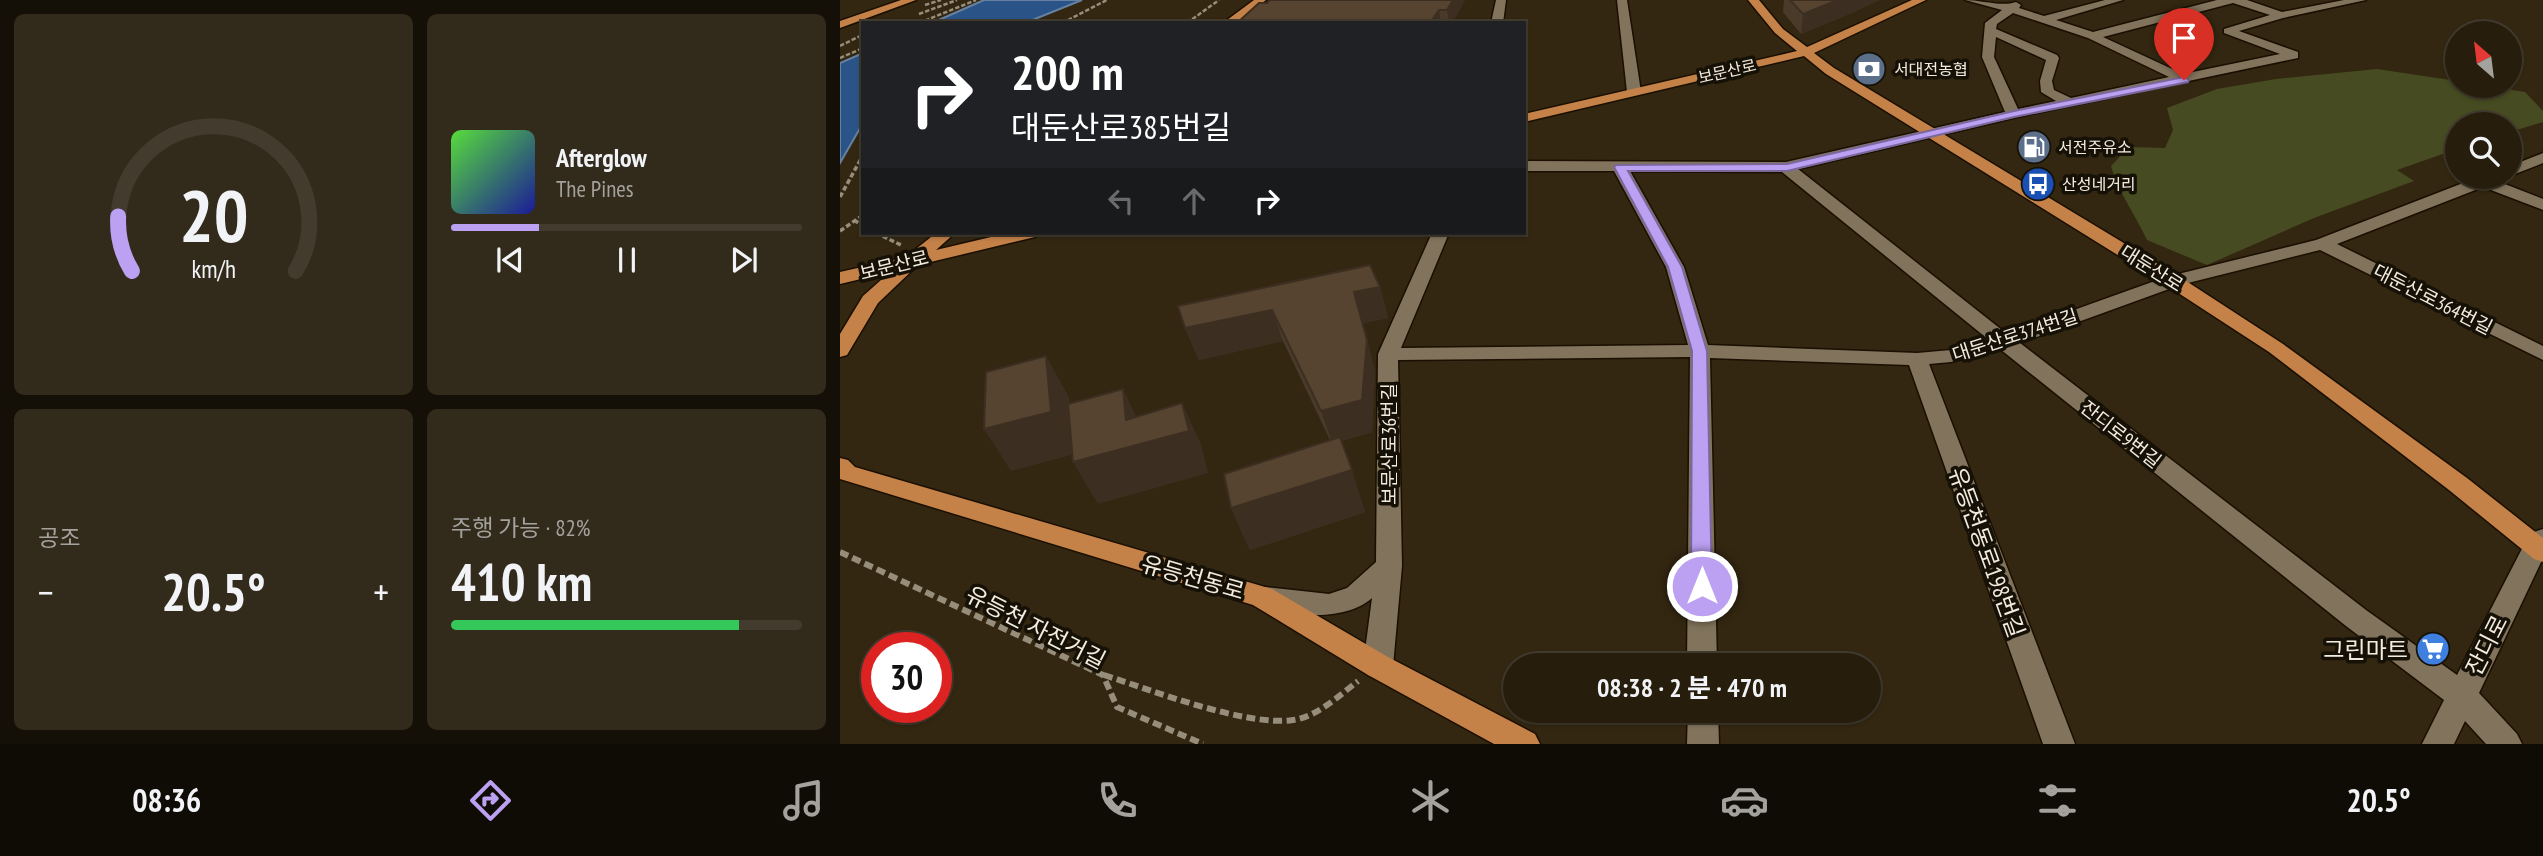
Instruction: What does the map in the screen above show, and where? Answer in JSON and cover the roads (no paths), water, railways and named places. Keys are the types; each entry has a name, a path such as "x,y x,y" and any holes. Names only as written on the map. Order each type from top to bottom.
{"main road":[{"path":"840,19 898,0"},
{"path":"840,25 911,0"},
{"path":"1231,21 1261,0"},
{"name":"대둔산로","path":"1753,0 1779,31 1803,53 2173,281 2276,348 2540,546"},
{"name":"보문산로","path":"1526,118 1803,53 1921,0"},
{"path":"840,351 870,300 910,254 943,235"},
{"name":"보문산로","path":"847,276 910,254 1018,235"},
{"name":"유등천동로","path":"840,466 847,473 1262,597 1378,666 1524,744"}],"street":[{"path":"1497,21 1501,0"},
{"path":"1622,0 1634,92"},
{"path":"1970,0 2045,19 2092,36 2184,80"},
{"path":"2014,114 1988,57 1991,23 2024,0"},
{"path":"2045,19 2118,0"},
{"path":"2092,36 2230,0"},
{"path":"2236,0 2281,15"},
{"path":"1526,166 1787,167 1930,132 2294,55 2228,31 2281,15 2361,0"},
{"path":"1991,31 2053,58 2046,81 2048,92 2069,102"},
{"path":"2522,166 2543,158"},
{"path":"1620,167 1675,267 1700,351 1702,653"},
{"name":"잔디로9번길","path":"1787,167 2004,342 2356,618 2461,695 2506,744"},
{"name":"대둔산로374번길","path":"1388,354 1700,351 1917,359 1951,356 2004,342 2173,281 2322,244 2462,189"},
{"path":"2509,189 2543,205"},
{"name":"보문산로36번길","path":"1378,666 1389,566 1388,354 1439,235"},
{"name":"대둔산로364번길","path":"2322,244 2543,354"},
{"name":"유등천동로198번길","path":"1917,359 2059,744"},
{"name":"잔디로","path":"2438,744 2540,546"},
{"path":"1262,597 1329,605 1356,596 1389,566"},
{"path":"1703,723 1703,744"}],"water":[{"path":"984,0 1082,0 1030,21 937,21"},
{"path":"861,54 861,126 840,163 840,63"}],"place":[{"name":"서대전농협","path":"1869,69"},
{"name":"서전주유소","path":"2034,147"},
{"name":"산성네거리","path":"2038,184"},
{"name":"그린마트","path":"2433,649"}]}
